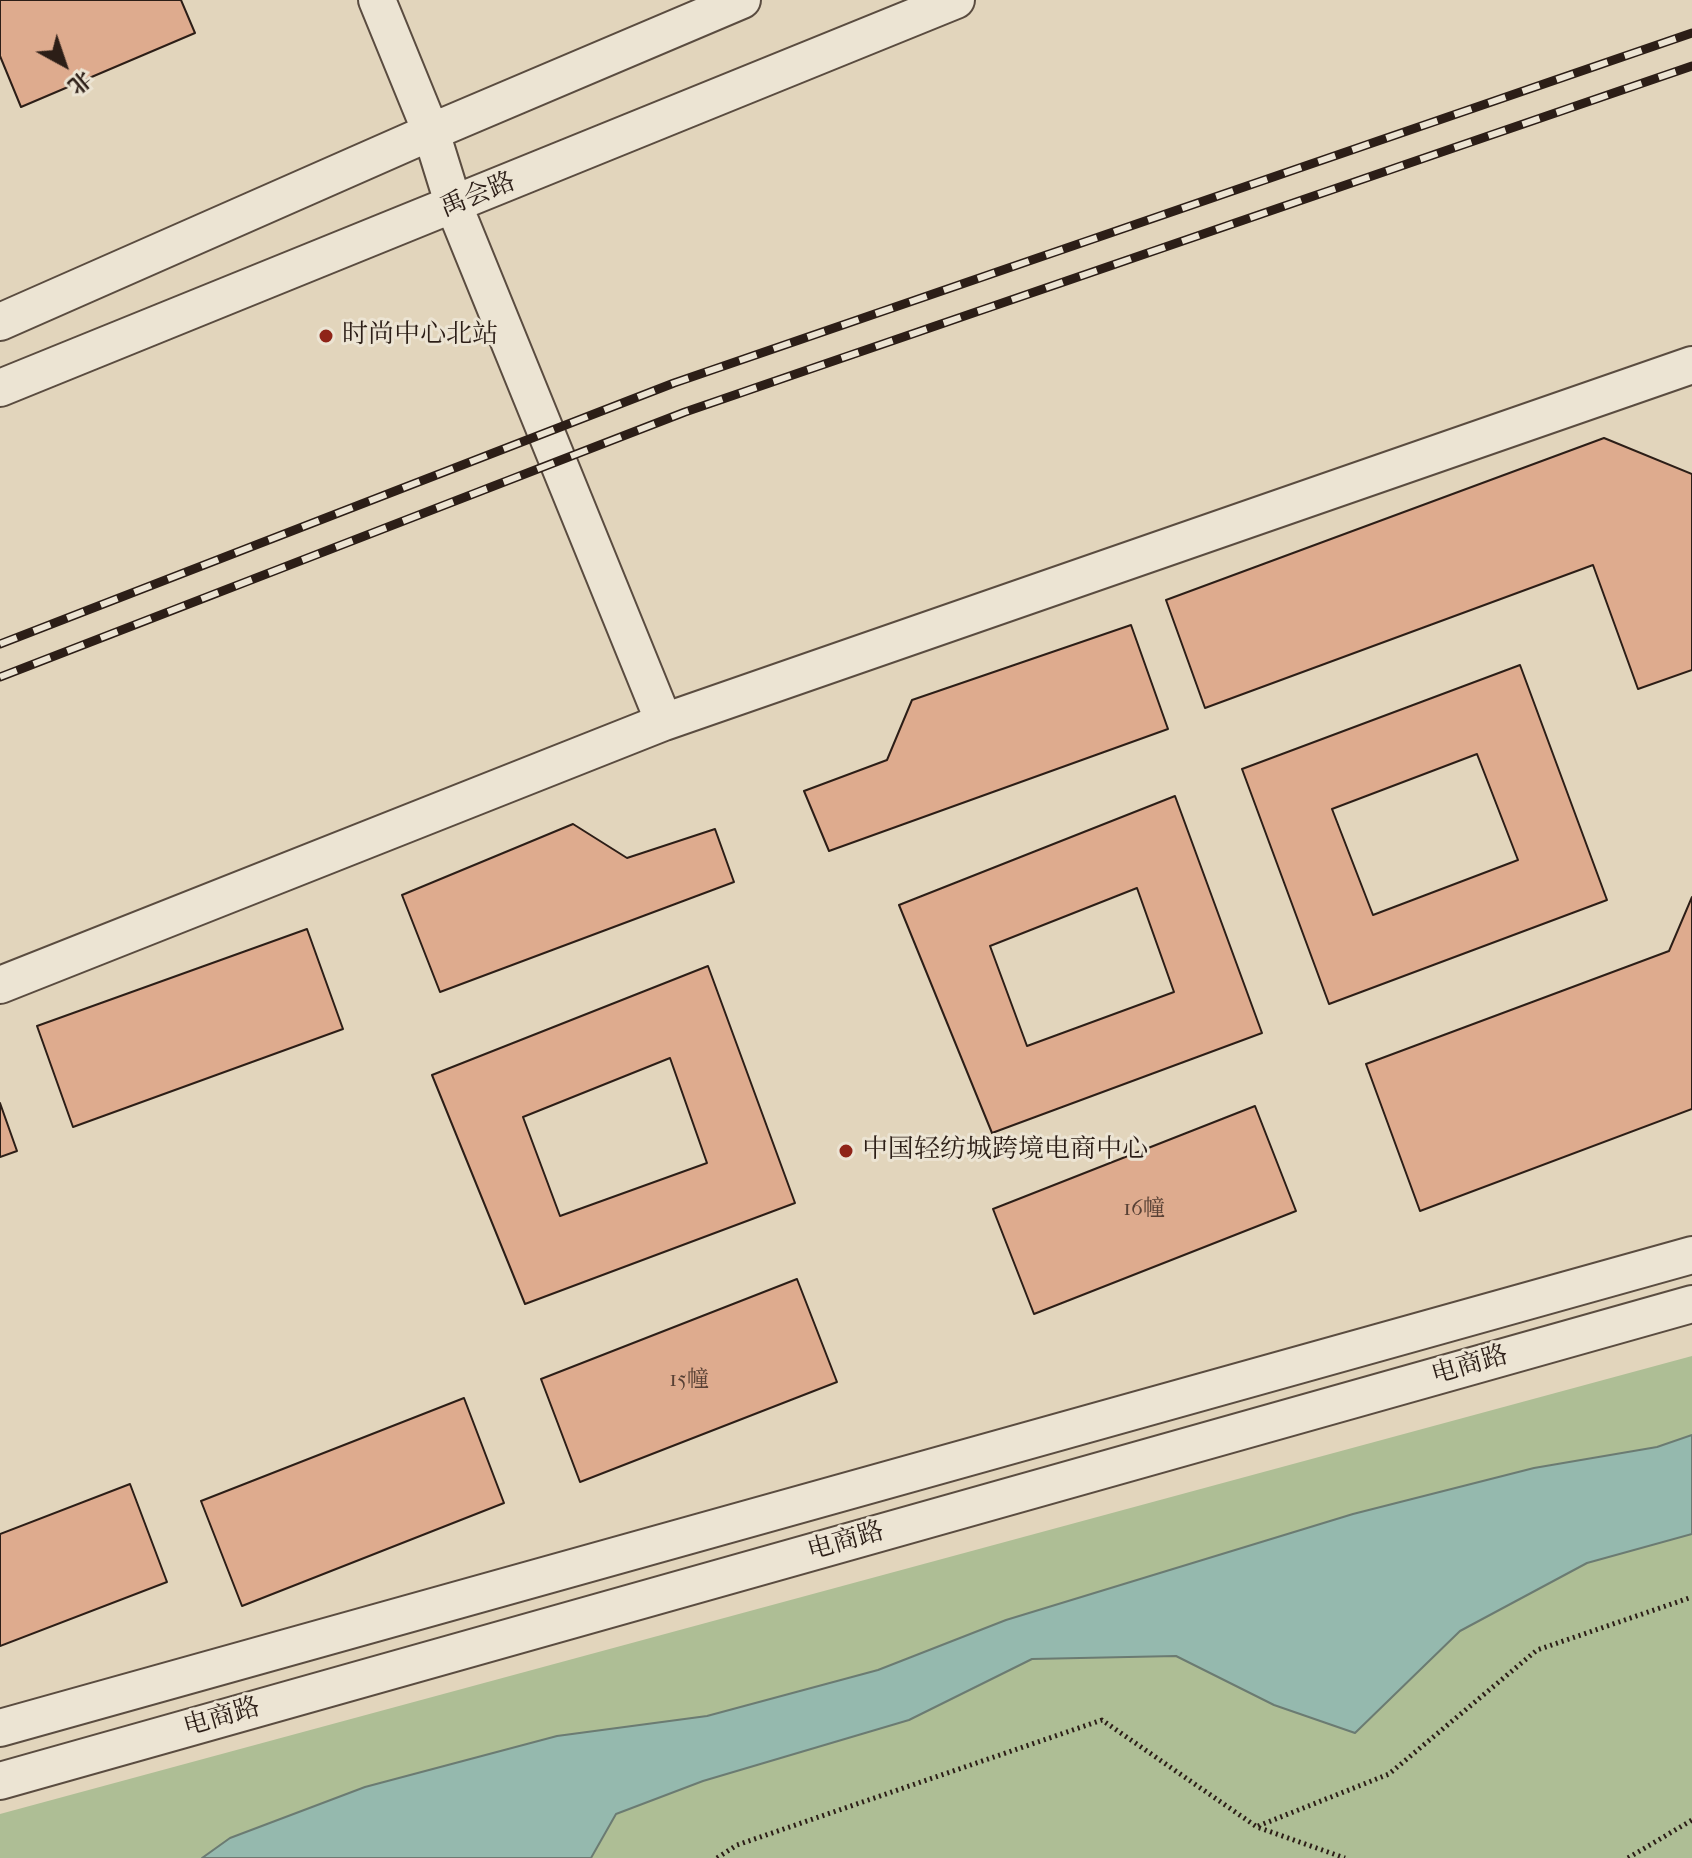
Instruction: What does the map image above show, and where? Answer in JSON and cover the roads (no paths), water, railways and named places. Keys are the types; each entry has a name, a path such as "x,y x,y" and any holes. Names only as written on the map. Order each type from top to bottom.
{"street":[{"path":"377,0 431,132 454,206 664,722"},
{"path":"0,322 431,132 742,0"},
{"name":"禹会路","path":"0,388 956,0"},
{"path":"0,985 664,722 1692,365"},
{"name":"电商路","path":"0,1728 1692,1255"},
{"name":"电商路","path":"0,1781 1692,1304"}],"water":[{"path":"1692,1435 1692,1534 1587,1563 1460,1631 1355,1733 1274,1705 1176,1656 1032,1659 909,1720 703,1781 616,1814 591,1858 202,1858 230,1838 365,1787 557,1736 707,1716 878,1670 1006,1620 1353,1514 1534,1468 1657,1447"}],"railway":[{"path":"0,644 674,383 1692,33"},
{"path":"0,677 685,412 1692,66"}],"place":[{"name":"时尚中心北站","path":"326,336"},
{"name":"中国轻纺城跨境电商中心","path":"846,1151"}]}
